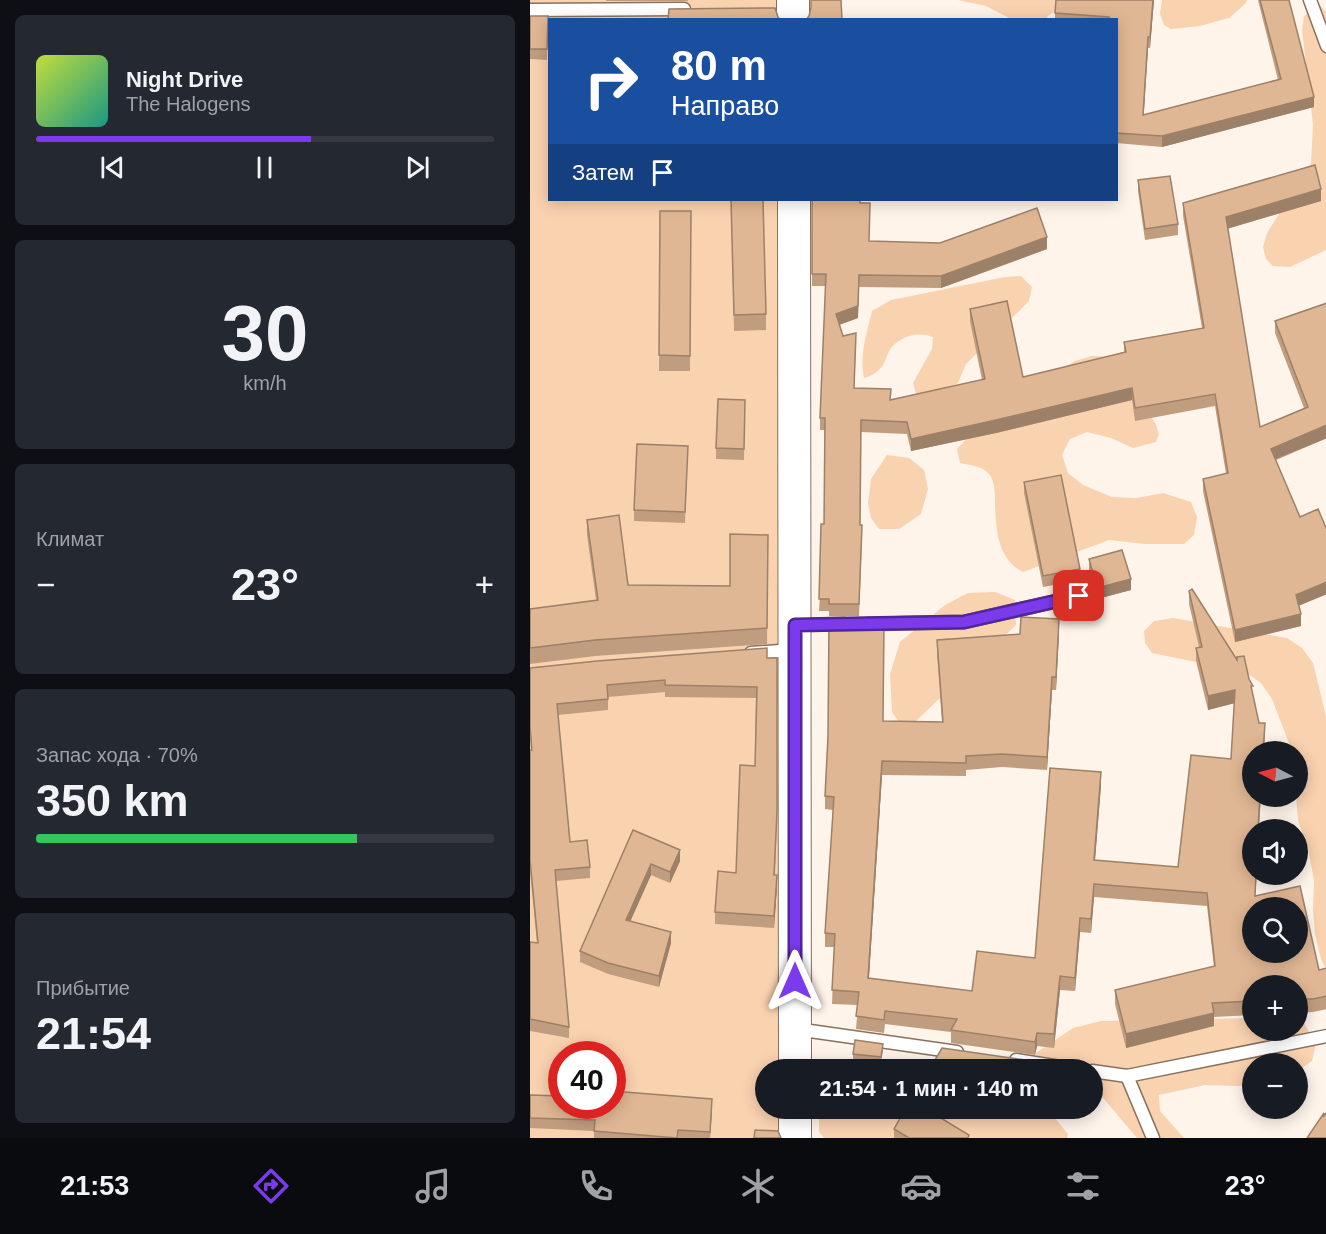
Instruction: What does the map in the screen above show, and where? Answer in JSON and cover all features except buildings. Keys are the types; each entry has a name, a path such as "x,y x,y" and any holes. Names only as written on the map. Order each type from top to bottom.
{"street":[{"path":"794,201 795,1059"},
{"path":"795,1119 795,1138"}],"lane":[{"path":"1310,0 1326,46"},
{"path":"530,10 697,9"},
{"path":"736,654 795,638 964,622 1079,596"},
{"path":"795,1029 973,1054"},
{"path":"1103,1073 1127,1076 1326,1036"},
{"path":"1127,1076 1153,1138"}],"shaded area":[{"path":"530,0 793,0 793,18 548,18 548,201 794,201 795,1059 755,1059 755,1119 795,1119 795,1138 530,1138"},
{"path":"958,0 1071,0 1046,18 1009,18 986,6"},
{"path":"1162,0 1247,0 1229,18 1200,26 1171,29 1164,25 1160,14"},
{"path":"1319,4 1326,12 1327,19 1326,250 1290,267 1273,266 1266,259 1263,247 1267,233 1311,163 1313,125 1302,30 1304,16"},
{"path":"1021,276 1032,287 1029,301 966,364 958,383 935,396 916,394 913,383 932,349 933,337 922,334 900,340 890,350 879,370 864,378 863,352 872,311 891,300 1005,277"},
{"path":"1092,356 1115,357 1156,425 1159,434 1156,442 1133,448 1111,438 1087,432 1070,439 1062,455 1068,473 1083,485 1112,497 1136,498 1163,493 1191,502 1197,517 1194,535 1184,544 1145,544 1109,540 1023,572 1014,566 1003,551 997,533 994,489 990,475 980,468 960,463 957,449 980,425 1065,367"},
{"path":"887,455 909,458 924,470 928,489 921,514 899,529 879,529 871,518 868,504 871,479"},
{"path":"995,592 1015,600 1016,625 916,721 898,721 892,712 890,674 900,642 945,605 968,593"},
{"path":"1173,618 1287,638 1302,648 1313,663 1327,720 1326,969 1315,934 1314,880 1308,849 1308,819 1298,819 1297,807 1308,807 1308,741 1288,741 1272,699 1261,683 1245,672 1152,653 1145,643 1144,631 1154,621"},
{"path":"1242,1018 1242,1041 1308,1041 1308,1030 1316,1044 1312,1061 1308,1064 1308,1053 1242,1053 1242,1085 1205,1085 1159,1095 1160,1111 1184,1138 1137,1138 1103,1099 1103,1059 1038,1059 1036,1053 1073,1028 1101,1021"},
{"path":"819,1119 1056,1119 1068,1134 1067,1138 824,1138 819,1132"}],"route":[{"path":"795,981 795,625 964,622 1079,596"}]}
